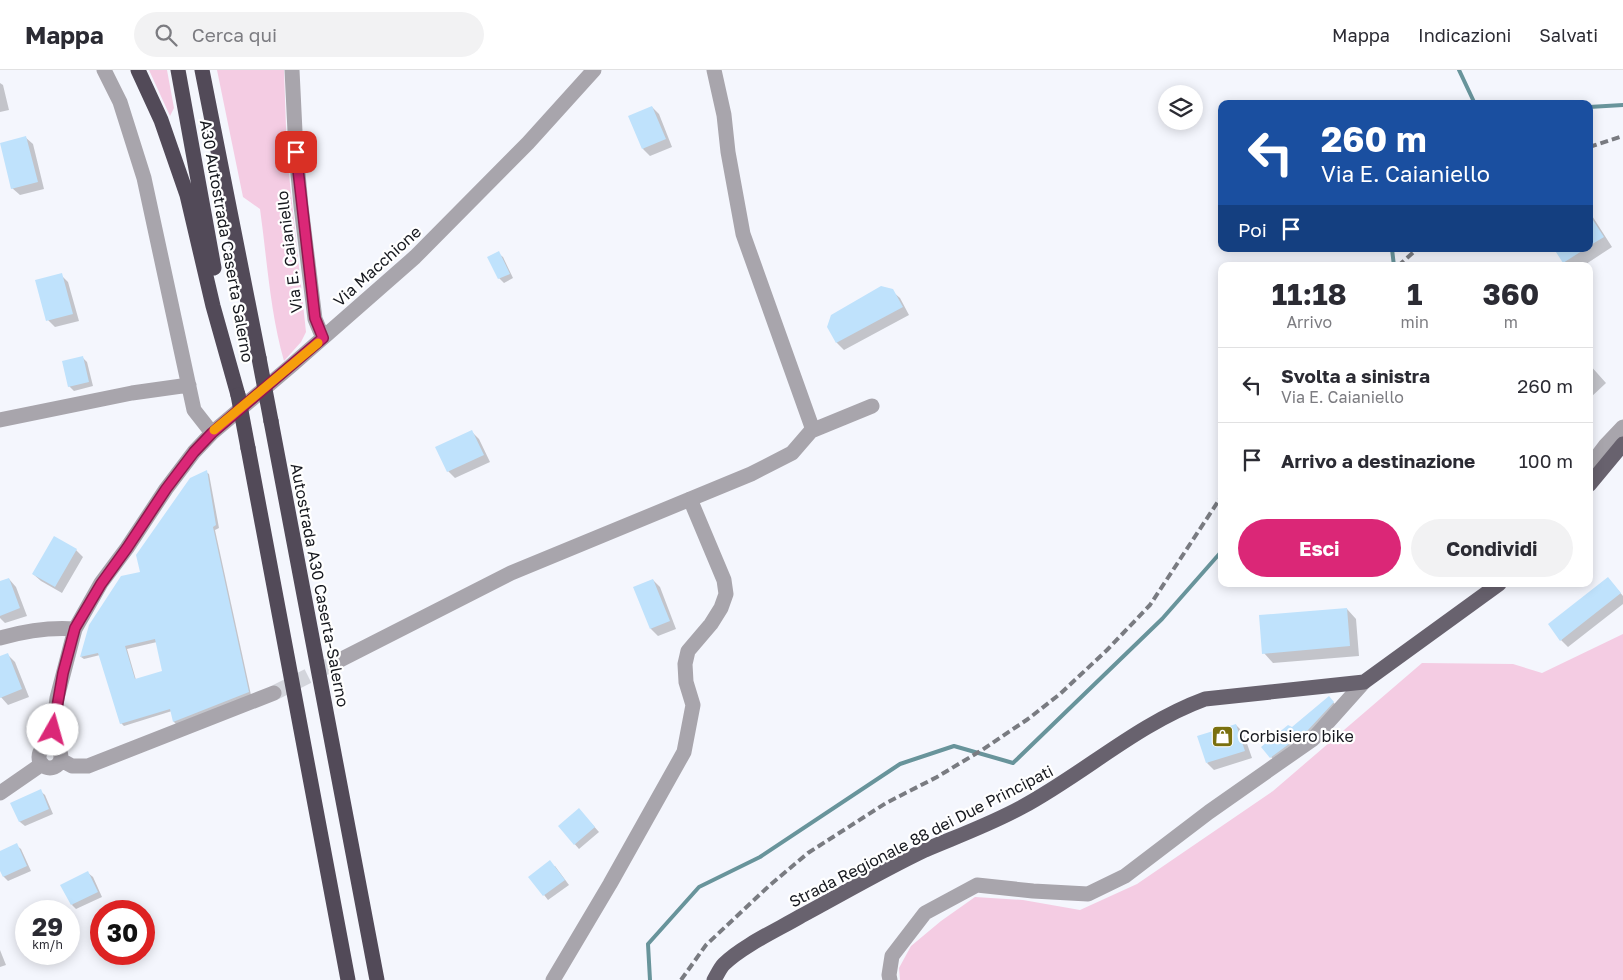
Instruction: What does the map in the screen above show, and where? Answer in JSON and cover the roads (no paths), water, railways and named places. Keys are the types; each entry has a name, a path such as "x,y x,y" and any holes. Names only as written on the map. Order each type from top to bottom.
{"highway":[{"path":"138,70 160,120 187,195 213,306 238,395"},
{"name":"A30 Autostrada Caserta Salerno","path":"178,70 348,980"},
{"name":"A30 Autostrada Caserta Salerno","path":"202,70 227,197"},
{"name":"Autostrada A30 Caserta-Salerno","path":"227,197 377,980"}],"main road":[{"path":"1593,480 1623,444"},
{"name":"Strada Regionale 88 dei Due Principati","path":"714,980 724,964 746,948 880,873 926,850 976,830 1023,807 1070,779 1136,733 1180,708 1205,699 1364,682 1495,587"}],"street":[{"path":"104,70 120,102 144,178 194,410 212,433"},
{"name":"Via E. Caianiello","path":"292,70 301,206 315,318 323,338"},
{"name":"Via Macchione","path":"51,746 57,698 75,628 101,584 166,489 194,452 212,433 415,257 528,143 594,70"},
{"path":"714,70 724,115 729,161 743,234 813,430"},
{"path":"0,420 132,393 189,385"},
{"path":"340,660 510,573 751,474 792,453 813,430 872,406"},
{"path":"1593,459 1623,427"},
{"path":"553,980 610,884 684,752 694,705 686,682 685,664 688,651 711,624 721,608 726,594 724,580 690,499"},
{"path":"0,638 34,630 75,628"},
{"path":"890,980 892,956 925,913 976,885 1088,894 1125,876 1209,812 1313,739 1364,682"},
{"path":"61,760 72,766 88,766 274,693"},
{"path":"51,746 59,750 61,760 57,766 48,768 42,764 39,756 40,752 42,749 51,746"},
{"path":"0,793 42,764"}],"waterway":[{"path":"1459,70 1473,100"},
{"path":"1593,107 1623,105"},
{"path":"1392,252 1394,262"},
{"path":"650,980 648,944 699,887 760,857 900,764 954,746 1013,763 1162,619 1218,555"}],"tunnel":[{"path":"274,693 340,660"}],"railway":[{"path":"1593,146 1623,136"},
{"path":"1402,262 1414,252"},
{"path":"681,980 706,945 770,885 808,853 886,803 937,777 982,750 1028,719 1060,694 1107,650 1150,605 1218,502"}],"place":[{"name":"Corbisiero bike","path":"1223,736"}]}
